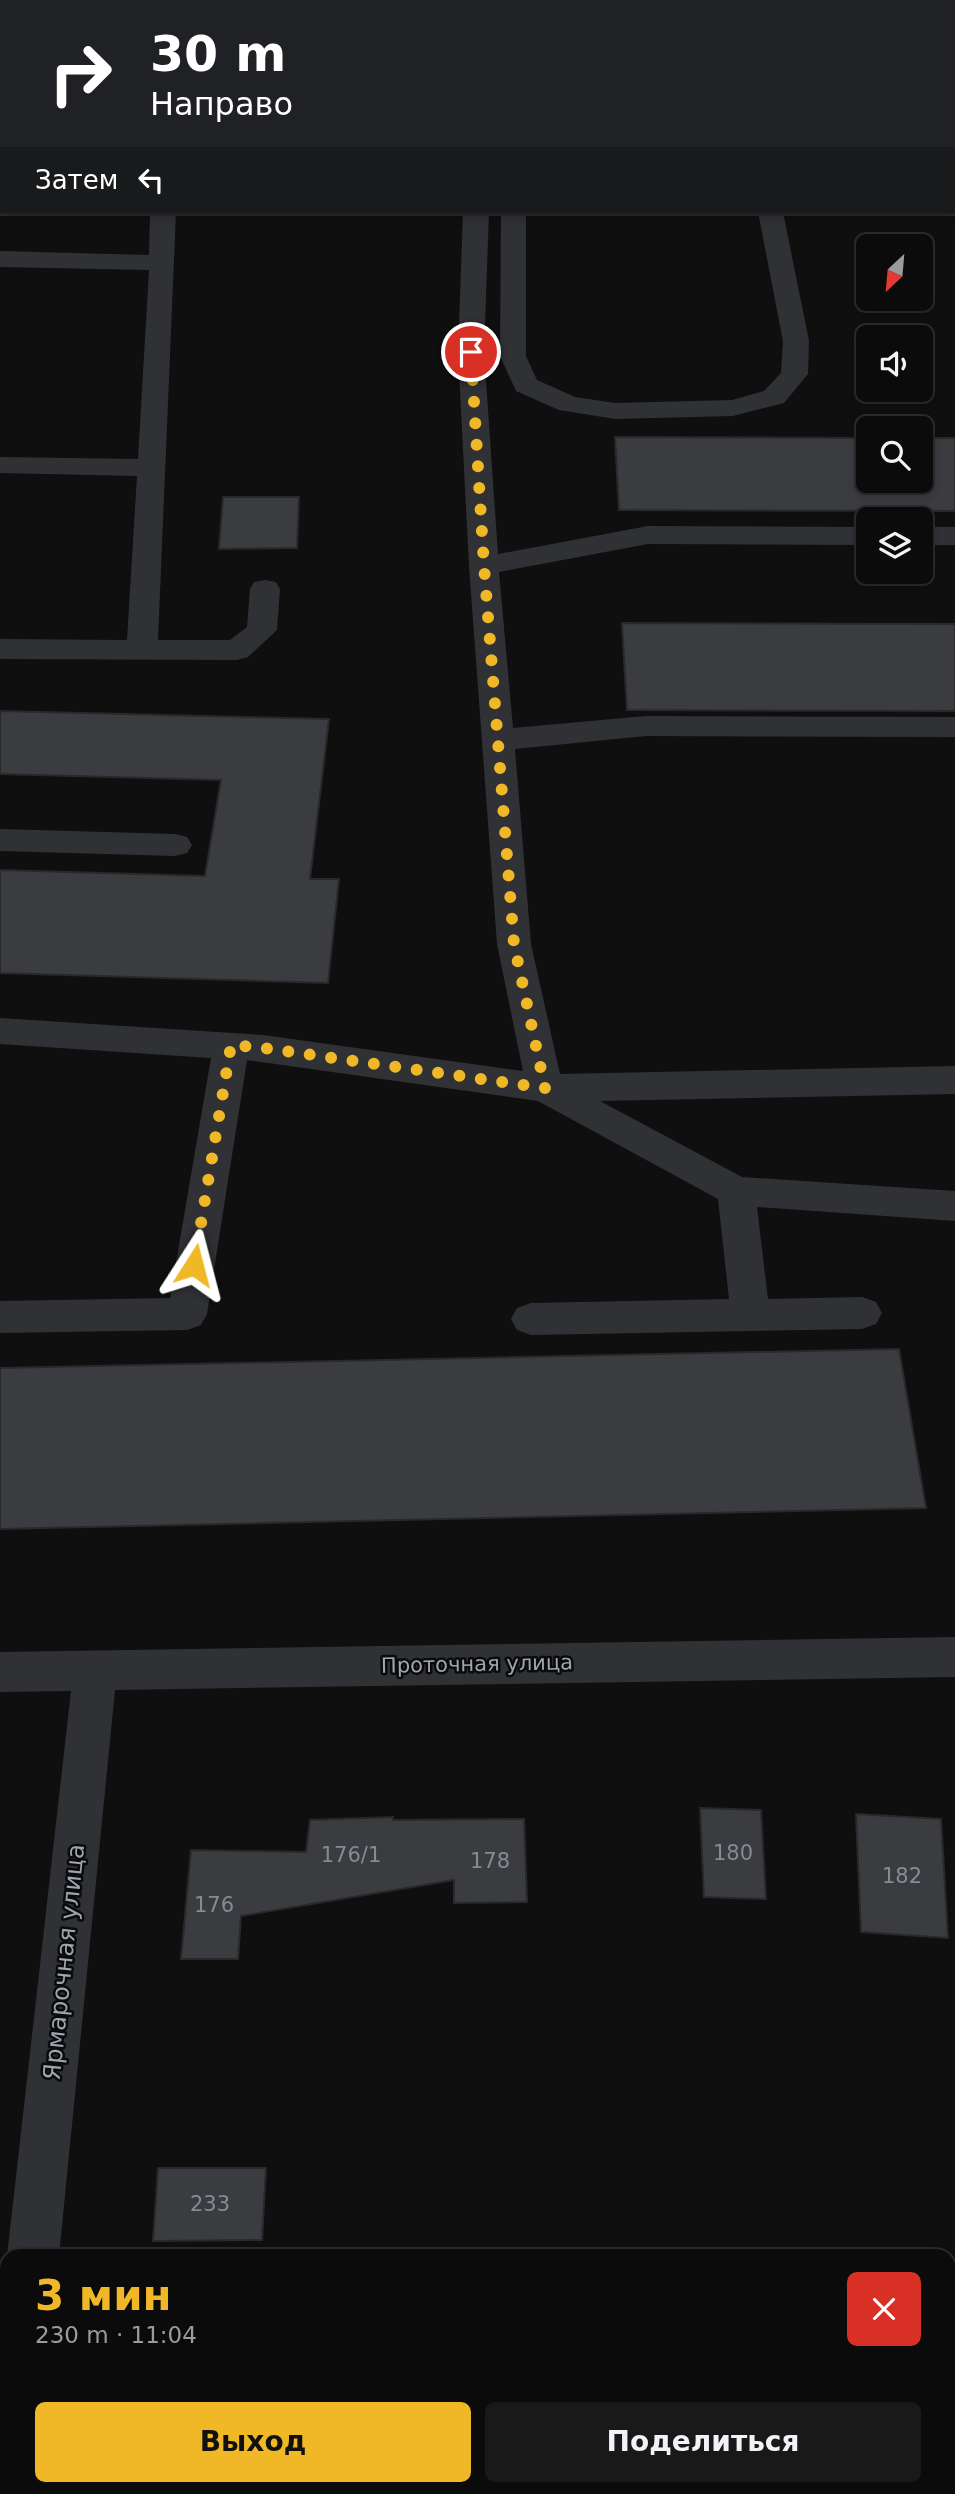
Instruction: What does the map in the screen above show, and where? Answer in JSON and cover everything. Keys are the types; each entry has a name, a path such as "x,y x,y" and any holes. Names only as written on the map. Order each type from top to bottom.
{"street":[{"path":"142,650 163,214"},
{"path":"476,214 471,352 484,566 500,740 514,944 545,1088 736,1191 955,1206"},
{"path":"513,214 513,356 526,385 569,404 614,411 733,408 774,397 794,374 796,341 771,214"},
{"path":"0,259 162,263"},
{"path":"0,465 152,468"},
{"path":"484,566 648,535 856,536"},
{"path":"933,536 955,536"},
{"path":"0,649 237,650 262,630 265,589"},
{"path":"500,740 646,726 955,727"},
{"path":"0,840 175,845"},
{"path":"0,1031 263,1048 545,1088 955,1080"},
{"path":"0,1317 187,1314 231,1045"},
{"path":"736,1191 750,1314"},
{"path":"531,1319 862,1313"},
{"name":"Проточная улица","path":"0,1672 955,1657"},
{"name":"Ярмарочная улица","path":"34,2249 95,1669"}],"building":[{"path":"615,437 856,438 856,493 933,493 933,438 955,438 955,511 933,511 933,507 856,507 856,511 619,510"},
{"path":"223,497 299,497 297,548 219,549"},
{"path":"622,623 955,624 955,711 627,710"},
{"path":"0,711 329,719 310,879 339,879 328,983 0,973 0,870 205,876 221,780 0,774"},
{"path":"899,1349 926,1508 0,1529 0,1368"},
{"path":"700,1808 761,1810 766,1899 704,1897"},
{"path":"856,1814 941,1819 948,1938 861,1932"},
{"path":"393,1817 393,1820 524,1819 527,1902 454,1903 454,1880 241,1916 238,1959 181,1959 191,1850 306,1852 310,1820"},
{"path":"158,2168 266,2168 262,2240 153,2241"}],"route":[{"path":"194,1265 231,1045 545,1088 514,944 500,740 484,566 471,352"}]}
